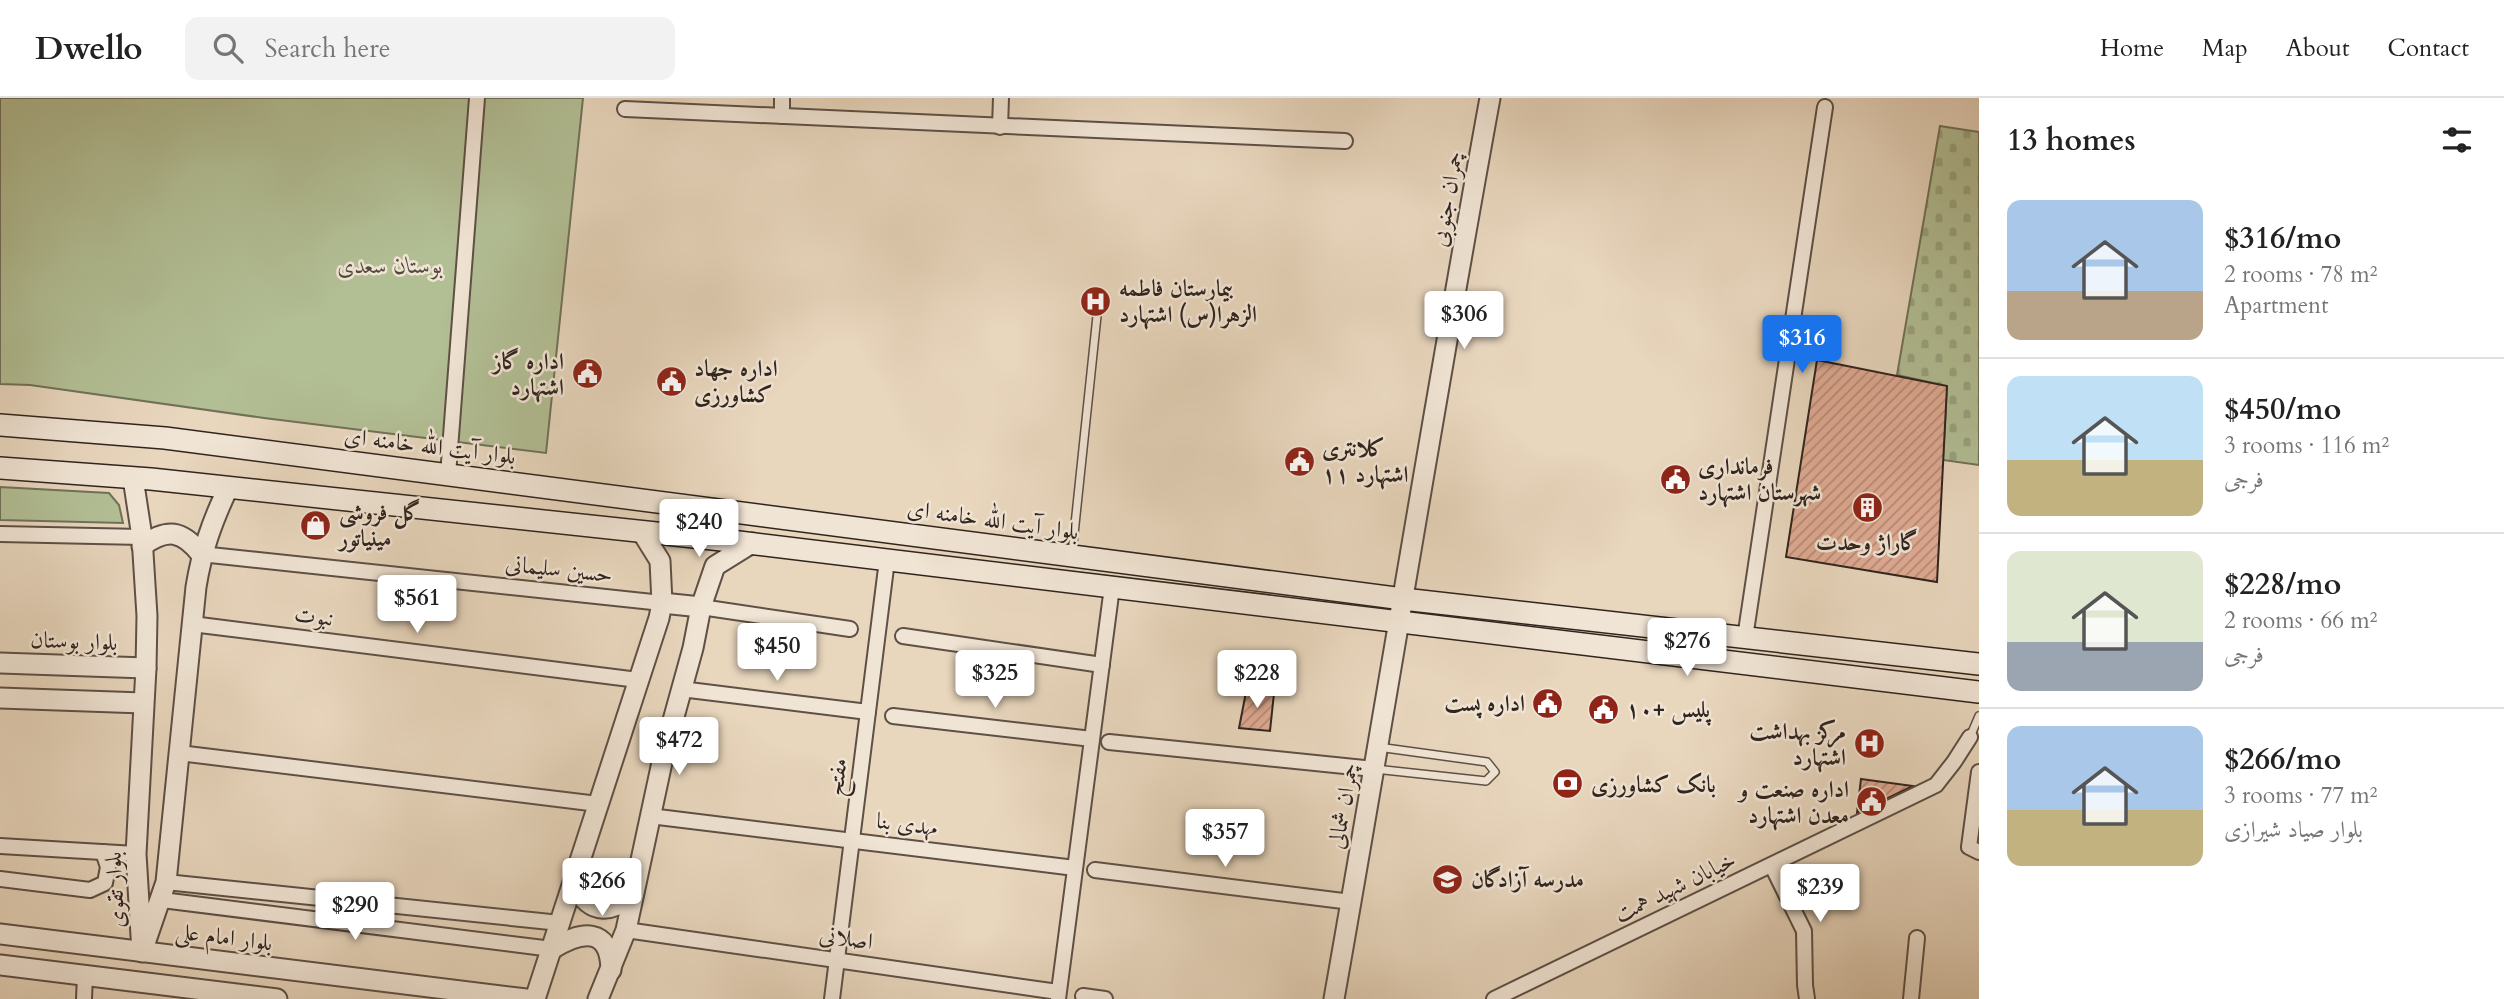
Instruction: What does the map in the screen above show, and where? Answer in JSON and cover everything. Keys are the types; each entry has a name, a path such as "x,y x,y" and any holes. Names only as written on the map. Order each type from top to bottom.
{"main road":[{"name":"بلوار آیت الله خامنه ای","path":"0,425 166,438 1403,599 1979,664"},
{"path":"0,468 133,478 752,543 1979,692"}],"street":[{"path":"448,475 477,98"},
{"path":"782,98 782,116"},
{"path":"1000,127 1001,98"},
{"name":"چمران جنوبی","path":"1400,622 1443,353 1490,98"},
{"path":"1745,638 1825,107"},
{"path":"625,108 1345,141"},
{"name":"بلوار تقوی","path":"133,478 142,541 147,616 136,855 142,952"},
{"name":"بلوار تقوی","path":"142,952 164,891 201,554 211,523 228,488"},
{"path":"535,999 662,603 660,561 642,533"},
{"path":"0,534 142,541 174,534 190,541 201,554"},
{"path":"598,999 626,930 664,753 701,607 715,566 752,543"},
{"name":"حسین سلیمانی","path":"201,554 662,603"},
{"name":"مفتح","path":"832,999 887,560"},
{"path":"1058,996 1112,587"},
{"path":"662,603 850,629"},
{"name":"چمران شمالی","path":"1334,999 1400,622"},
{"name":"نبوت","path":"192,624 638,680"},
{"path":"903,636 1102,665"},
{"name":"بلوار بوستان","path":"0,663 146,667"},
{"path":"681,689 868,712"},
{"path":"0,698 143,703"},
{"path":"893,716 1092,740"},
{"name":"خیابان شهید همت","path":"1493,999 1936,785 1970,737"},
{"path":"1109,742 1374,769"},
{"path":"179,753 598,804"},
{"path":"1979,772 1969,847 1979,852"},
{"name":"مهدی بنا","path":"650,816 1075,868"},
{"path":"0,846 136,855"},
{"path":"0,878 90,890 105,883 108,867 103,852"},
{"path":"1772,866 1804,931 1807,999"},
{"path":"1095,870 1351,902"},
{"path":"574,880 578,893 587,903 599,908 612,908 624,902 633,892"},
{"path":"164,891 560,923"},
{"path":"164,891 552,949 579,935 593,936 605,942 611,954 611,971"},
{"name":"اصلانی","path":"626,930 837,960 1058,996"},
{"name":"بلوار امام علی","path":"0,934 526,999"},
{"path":"1911,999 1917,938"},
{"path":"0,965 85,975 163,992 277,999"},
{"path":"84,999 85,975"},
{"path":"1083,996 1105,999"}],"lane":[{"path":"1072,557 1097,316"},
{"path":"1970,737 1979,716"},
{"path":"1374,769 1486,781 1494,772 1487,762 1378,747"}],"green space":[{"name":"بوستان سعدی","path":"0,98 583,98 546,453 264,418 30,385 0,384"},
{"path":"1940,126 1979,132 1979,465 1943,460 1947,386 1897,375"},
{"path":"0,487 109,493 119,505 123,523 0,520"}],"building":[{"name":"گاراژ وحدت","path":"1817,360 1947,386 1937,582 1786,557"},
{"path":"1247,687 1274,693 1270,731 1239,728"},
{"name":"اداره صنعت و معدن اشتهارد","path":"1861,779 1913,786 1857,813"}],"place":[{"name":"بیمارستان فاطمه الزهرا(س) اشتهارد","path":"1096,301"},
{"name":"اداره گاز اشتهارد","path":"587,374"},
{"name":"اداره جهاد کشاورزی","path":"671,381"},
{"name":"کلانتری ۱۱ اشتهارد","path":"1299,461"},
{"name":"فرمانداری شهرستان اشتهارد","path":"1675,479"},
{"name":"گاراژ وحدت","path":"1867,508"},
{"name":"گل فروشی مینیاتور","path":"316,525"},
{"name":"اداره پست","path":"1548,703"},
{"name":"پلیس +۱۰","path":"1603,709"},
{"name":"مرکز بهداشت اشتهارد","path":"1869,744"},
{"name":"بانک کشاورزی","path":"1568,784"},
{"name":"اداره صنعت و معدن اشتهارد","path":"1872,802"},
{"name":"مدرسه آزادگان","path":"1448,879"}]}
